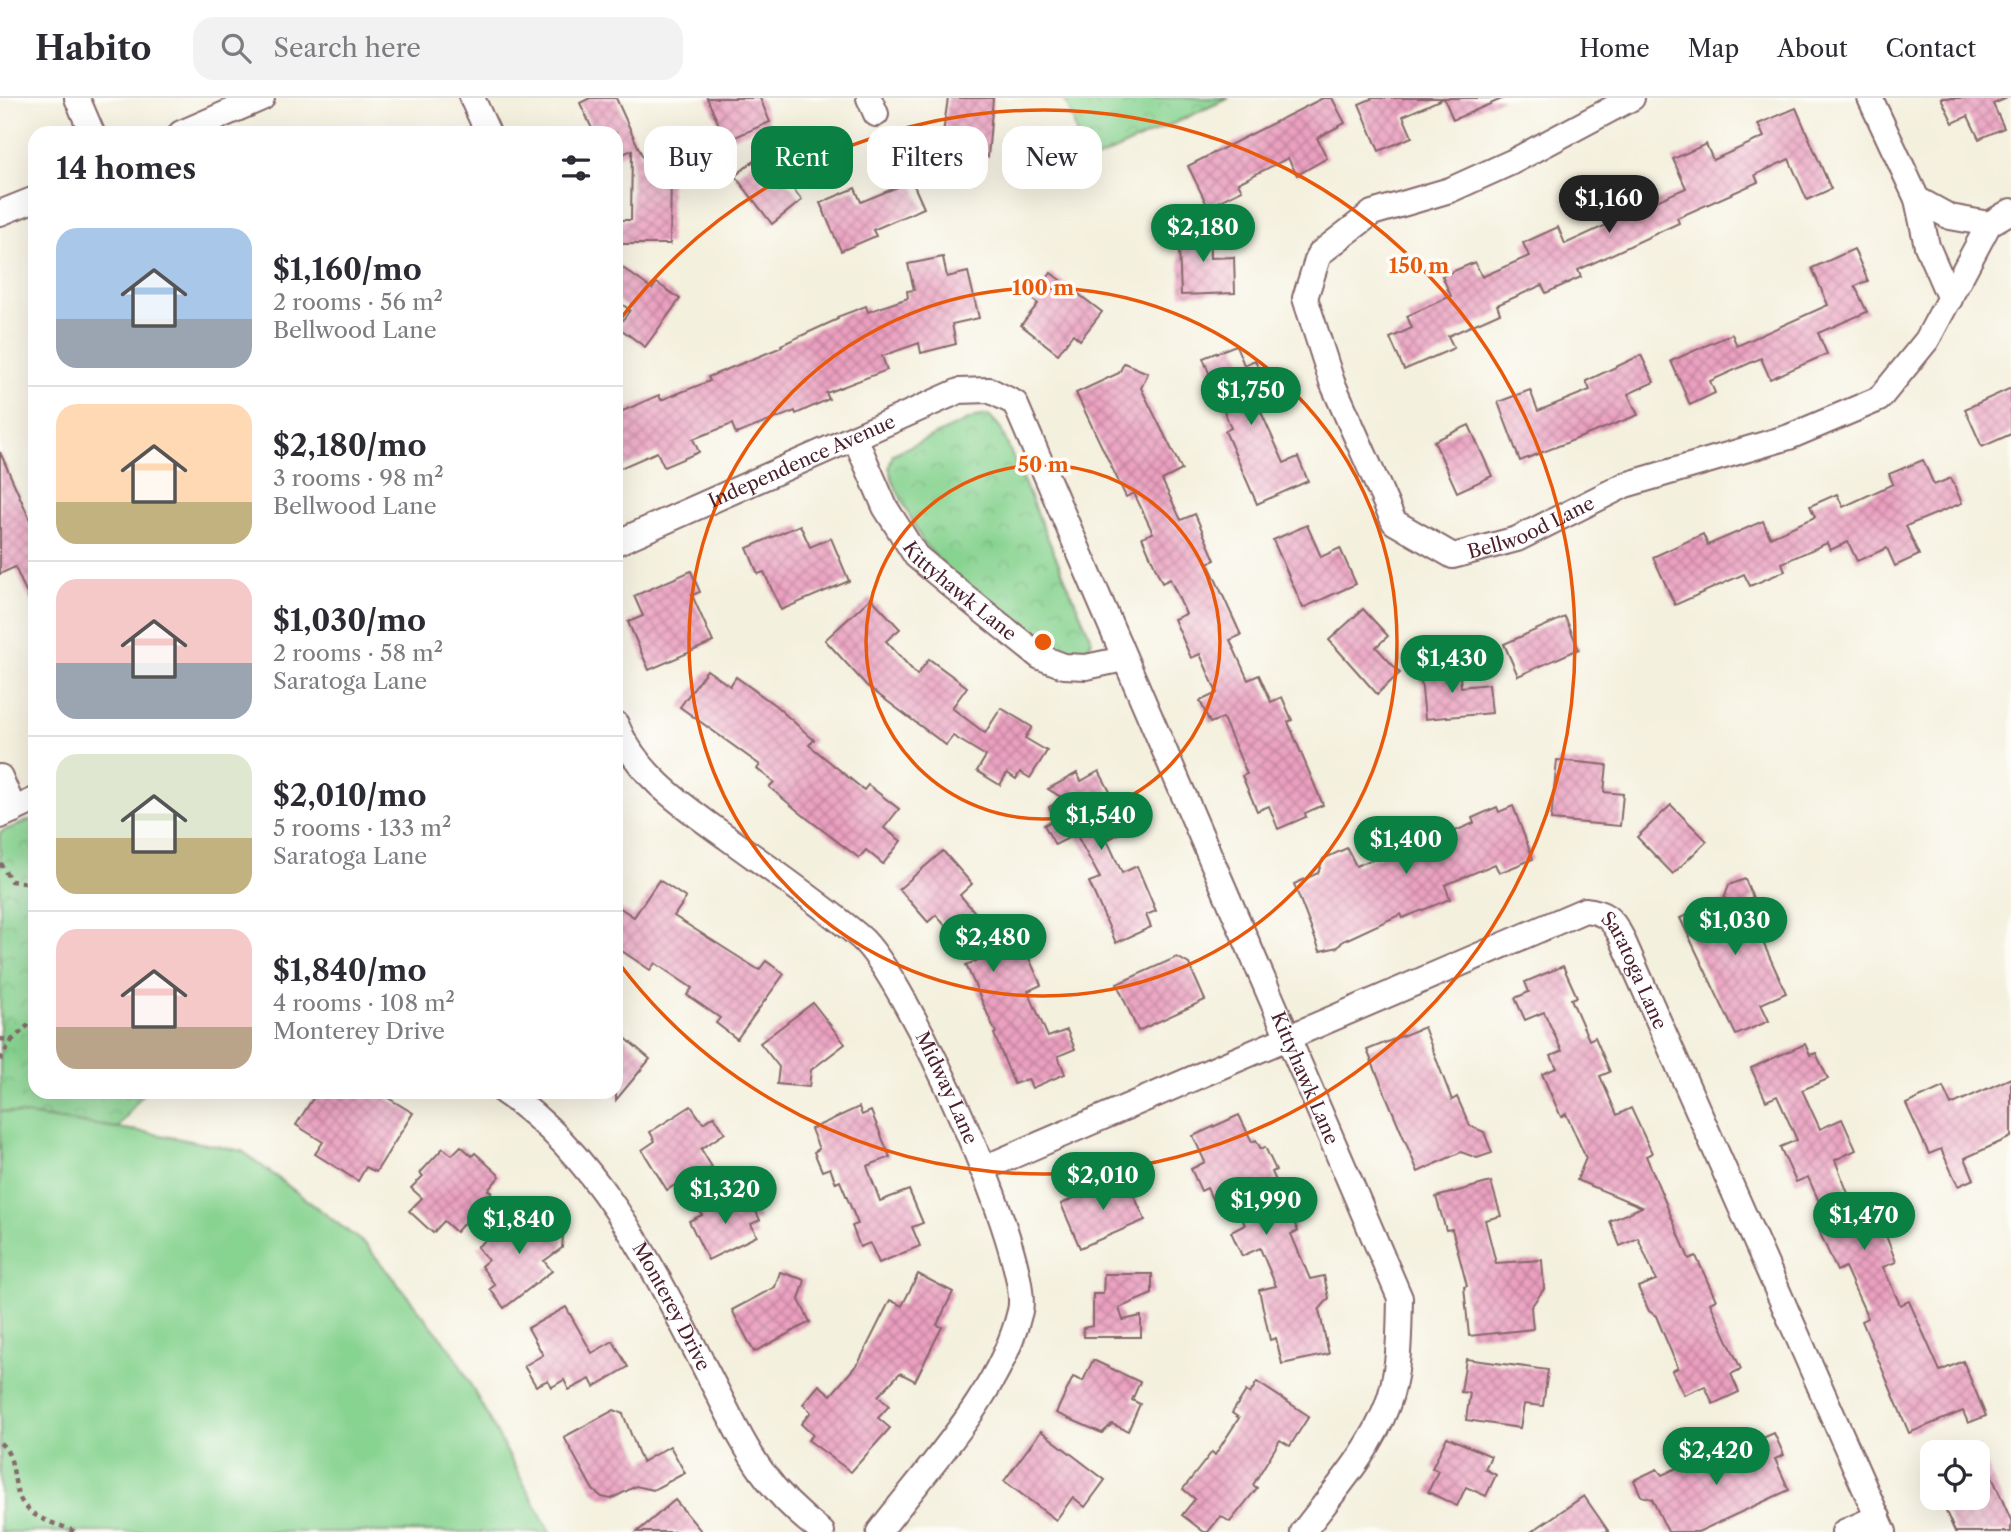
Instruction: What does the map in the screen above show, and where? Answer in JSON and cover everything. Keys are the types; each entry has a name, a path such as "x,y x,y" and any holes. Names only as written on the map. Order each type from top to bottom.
{"street":[{"path":"77,98 89,126"},
{"path":"197,126 262,98"},
{"path":"472,98 485,126"},
{"name":"Bellwood Lane","path":"1632,98 1475,179 1372,214 1319,254 1305,298 1332,382 1394,522 1453,556 1517,538 1625,485 1789,437 1879,399 1927,340 1989,224"},
{"path":"1870,98 1917,199 1927,246 1950,299"},
{"path":"1917,199 1950,217 1989,224 2011,211"},
{"path":"0,213 28,202"},
{"name":"Independence Avenue","path":"623,540 959,391 989,390"},
{"name":"Kittyhawk Lane","path":"989,390 1015,403 1400,1298 1399,1357 1387,1406 1362,1453 1303,1532"},
{"name":"Kittyhawk Lane","path":"855,438 885,507 916,556 954,588 1040,657 1064,666 1086,667 1124,659"},
{"name":"Midway Lane","path":"623,740 651,778 863,939 895,980 927,1040 982,1169 1019,1270 1021,1308 1010,1349 993,1381 879,1532"},
{"path":"0,777 16,809"},
{"name":"Saratoga Lane","path":"982,1169 1586,910 1601,911 1613,921 1881,1524"},
{"name":"Monterey Drive","path":"512,1099 567,1148 611,1203 660,1282 755,1465 777,1494 822,1532"},
{"path":"1844,1532 1881,1524"}],"path":[{"path":"0,863 11,881 28,883"},
{"path":"0,1060 12,1040 28,1025"},
{"path":"0,1039 12,1040"},
{"path":"0,1443 9,1451 14,1485 23,1505 43,1520 75,1532"}],"green space":[{"path":"1064,98 1229,98 1102,156 1102,126 1075,126"},
{"path":"989,415 1000,427 1092,641 1082,660 1062,657 1023,632 965,588 923,543 893,482 889,467 893,454 975,417"},
{"path":"28,821 28,1099 139,1099 118,1128 0,1111 0,832"},
{"path":"0,1111 145,1132 242,1151 366,1245 453,1352 550,1532 0,1532"}],"building":[{"path":"590,98 616,98 644,160 644,189 671,189 670,244 623,244 623,220 631,220 632,150 623,154 623,126 591,126 580,103"},
{"path":"707,98 760,98 770,122 751,126 751,130 737,136 737,126 719,126"},
{"path":"948,98 993,98 988,157 988,126 944,126"},
{"path":"1323,98 1332,98 1345,123 1317,138 1327,158 1297,175 1288,158 1238,183 1242,190 1208,207 1188,166"},
{"path":"1373,98 1444,98 1403,116 1412,137 1379,151 1359,104"},
{"path":"1444,98 1504,98 1453,120"},
{"path":"1941,98 2007,98 1993,104 2004,128 1979,139 1968,116 1953,123"},
{"path":"1796,108 1831,189 1807,200 1789,159 1755,175 1758,182 1677,218 1679,223 1578,270 1581,277 1546,293 1542,285 1497,305 1500,313 1448,336 1454,348 1404,370 1390,338 1412,328 1407,316 1451,296 1442,276 1475,262 1482,277 1529,256 1523,243 1558,227 1565,244 1613,222 1603,199 1634,186 1643,207 1686,188 1673,159 1706,144 1713,160 1764,137 1758,124"},
{"path":"751,163 751,189 793,189 802,200 772,224 737,179 737,174"},
{"path":"855,188 861,202 893,189 916,189 924,208 873,230 876,236 841,251 820,203"},
{"path":"1209,223 1210,258 1234,257 1235,293 1181,295 1178,224"},
{"path":"1854,249 1868,281 1855,286 1867,312 1818,333 1827,354 1770,379 1761,358 1710,381 1715,393 1690,405 1671,361 1732,334 1737,346 1828,305 1812,268"},
{"path":"943,257 947,277 968,272 979,318 952,324 956,344 921,353 919,343 882,356 887,370 826,393 829,399 796,414 795,411 736,434 732,424 693,439 699,452 664,467 657,452 623,467 623,411 659,395 661,400 710,381 708,377 782,347 781,345 838,319 837,317 866,306 868,312 908,298 907,291 914,290 908,264"},
{"path":"623,268 652,289 657,283 680,299 645,347 623,331 623,320 630,310 623,305"},
{"path":"1051,273 1102,312 1080,340 1073,334 1058,354 1021,325 1038,304 1031,298"},
{"path":"1236,345 1244,365 1255,360 1266,387 1252,392 1284,463 1298,457 1308,481 1257,504 1225,431 1231,428 1203,358"},
{"path":"1641,355 1654,382 1628,394 1638,415 1520,461 1498,402 1530,390 1538,411 1590,390 1586,381"},
{"path":"1124,363 1148,373 1141,388 1182,470 1162,480 1181,520 1195,514 1215,560 1208,563 1241,635 1230,640 1248,680 1259,675 1271,702 1282,697 1292,720 1288,722 1323,805 1305,813 1306,817 1278,829 1269,806 1257,811 1242,776 1247,774 1223,718 1210,723 1200,701 1217,693 1200,654 1191,658 1174,619 1186,614 1170,579 1162,583 1142,537 1153,533 1134,493 1126,497 1076,393 1119,373"},
{"path":"2011,388 2011,434 1982,447 1965,409"},
{"path":"1469,425 1492,476 1457,492 1434,441"},
{"path":"0,452 28,515 28,596 15,567 0,574"},
{"path":"1923,460 1934,485 1951,478 1962,503 1906,526 1919,555 1895,566 1887,548 1857,561 1848,542 1830,550 1827,543 1782,563 1785,571 1750,586 1744,574 1675,605 1653,557 1703,534 1708,545 1763,521 1770,537 1815,517 1810,506 1837,494 1843,507 1893,484 1889,474"},
{"path":"800,525 810,547 831,538 849,581 781,610 764,572 758,574 747,548"},
{"path":"1307,525 1321,557 1340,548 1356,584 1303,608 1273,540"},
{"path":"691,571 700,592 692,595 713,642 649,670 628,622 643,616 634,596"},
{"path":"871,598 900,629 886,641 917,675 929,659 967,687 952,708 985,733 1001,708 1032,727 1025,738 1047,751 1030,778 1020,772 1016,779 1007,773 1000,785 977,771 986,756 953,736 946,745 867,686 825,640"},
{"path":"1363,609 1388,636 1376,647 1400,673 1377,694 1329,640"},
{"path":"1565,617 1579,649 1518,676 1504,644"},
{"path":"1459,666 1461,687 1489,684 1492,713 1425,719 1420,670"},
{"path":"707,670 730,686 736,677 776,706 814,740 809,745 864,790 868,785 899,809 884,828 901,841 883,864 866,850 859,858 804,816 769,787 774,782 757,769 760,765 680,707"},
{"path":"1557,760 1607,765 1604,792 1623,794 1620,826 1551,820"},
{"path":"1099,771 1124,818 1114,823 1120,833 1107,840 1122,873 1137,866 1156,911 1146,915 1151,927 1116,943 1089,882 1100,878 1076,834 1055,845 1044,825 1055,819 1049,807 1064,799 1048,789 1077,773 1081,781"},
{"path":"1671,805 1707,841 1673,874 1637,837"},
{"path":"1513,806 1533,859 1499,873 1495,864 1445,885 1450,899 1403,918 1401,914 1343,941 1338,947 1320,951 1294,884 1318,873 1323,859 1347,848 1356,866 1404,847 1409,832 1432,822 1439,838 1474,823 1472,818 1497,807 1499,812"},
{"path":"943,851 972,884 960,895 991,931 1005,925 1015,945 1022,942 1041,985 1028,991 1048,1037 1067,1030 1075,1049 1058,1056 1065,1074 1032,1088 1028,1079 1014,1084 994,1034 996,1033 966,965 976,961 936,915 928,922 899,889"},
{"path":"1745,879 1753,898 1749,900 1753,909 1750,914 1786,993 1761,1004 1769,1021 1736,1035 1680,918 1724,899 1729,885"},
{"path":"659,880 686,898 674,916 759,970 766,961 784,974 737,1039 716,1023 720,1018 687,995 692,988 655,963 650,970 623,952 623,910 634,917"},
{"path":"1177,957 1189,964 1205,1000 1138,1031 1117,984"},
{"path":"1563,966 1577,997 1571,999 1589,1040 1595,1037 1610,1072 1600,1076 1617,1115 1631,1108 1652,1153 1646,1156 1689,1259 1696,1256 1716,1300 1710,1303 1741,1369 1731,1374 1739,1392 1713,1404 1705,1386 1684,1395 1672,1371 1678,1368 1656,1316 1649,1311 1638,1287 1656,1280 1638,1238 1620,1246 1610,1221 1642,1207 1577,1180 1586,1158 1566,1114 1561,1117 1542,1074 1557,1068 1551,1056 1562,1051 1544,1012 1525,1020 1515,998 1529,992 1525,982"},
{"path":"813,1003 845,1044 811,1070 809,1087 777,1084 779,1067 760,1043"},
{"path":"1424,1027 1452,1100 1457,1097 1470,1126 1484,1132 1492,1153 1477,1158 1461,1152 1418,1172 1367,1050"},
{"path":"623,1036 650,1059 623,1092"},
{"path":"1805,1044 1810,1055 1816,1053 1828,1079 1802,1090 1820,1129 1842,1119 1856,1150 1835,1160 1856,1214 1875,1207 1896,1262 1883,1267 1900,1305 1909,1301 1940,1371 1963,1361 1986,1416 1968,1423 1963,1411 1909,1433 1862,1321 1868,1318 1845,1267 1837,1271 1819,1231 1830,1226 1808,1177 1796,1182 1780,1147 1797,1140 1777,1096 1766,1101 1751,1068"},
{"path":"2011,1078 2011,1137 1965,1158 1974,1179 1958,1186 1941,1149 1929,1154 1906,1104 1943,1087 1951,1105"},
{"path":"313,1099 390,1099 413,1113 376,1172 366,1167 358,1181 315,1154 323,1142 296,1125"},
{"path":"691,1106 703,1123 714,1116 725,1133 701,1149 712,1167 684,1185 681,1181 667,1190 642,1150 655,1141 650,1132"},
{"path":"859,1107 862,1115 871,1111 890,1157 867,1166 880,1201 909,1190 923,1223 912,1227 920,1246 879,1263 870,1243 860,1247 852,1226 858,1224 840,1181 836,1183 830,1168 822,1171 814,1152 819,1149 811,1129"},
{"path":"1239,1115 1252,1142 1256,1140 1261,1149 1265,1147 1276,1170 1272,1172 1298,1231 1291,1234 1310,1279 1324,1276 1329,1298 1319,1310 1329,1354 1282,1364 1276,1338 1270,1340 1259,1290 1276,1286 1260,1248 1242,1256 1231,1232 1245,1225 1230,1191 1212,1199 1207,1188 1201,1191 1191,1169 1205,1162 1193,1136"},
{"path":"461,1146 472,1156 475,1153 500,1176 488,1190 492,1192 456,1232 444,1221 433,1233 409,1211 422,1198 411,1188 423,1176 420,1173 443,1148 452,1155"},
{"path":"1125,1175 1145,1220 1080,1248 1061,1204"},
{"path":"1491,1182 1501,1216 1485,1220 1496,1263 1542,1260 1544,1289 1531,1307 1533,1329 1469,1336 1464,1287 1467,1286 1452,1229 1446,1230 1436,1197"},
{"path":"747,1193 760,1220 751,1224 757,1236 708,1260 689,1221 702,1215 700,1212 726,1199 728,1202"},
{"path":"524,1211 534,1223 542,1217 556,1235 563,1236 562,1248 544,1261 552,1271 504,1308 490,1289 495,1285 481,1266 488,1260 477,1247"},
{"path":"780,1272 805,1280 799,1300 810,1322 754,1352 732,1310 775,1287"},
{"path":"918,1274 953,1292 937,1325 942,1327 915,1381 900,1373 878,1396 889,1406 878,1418 890,1428 851,1472 808,1440 813,1435 801,1424 811,1412 803,1404 819,1385 831,1395 859,1362 890,1300 902,1306"},
{"path":"1104,1274 1152,1274 1152,1294 1119,1308 1123,1320 1141,1316 1141,1337 1084,1337 1083,1328 1093,1326 1093,1294 1103,1294"},
{"path":"566,1307 592,1353 613,1341 628,1367 594,1387 590,1379 569,1390 564,1380 552,1387 548,1380 536,1386 524,1366 543,1355 528,1328"},
{"path":"1466,1359 1548,1370 1543,1406 1524,1404 1520,1428 1466,1420 1470,1393 1461,1392"},
{"path":"1093,1360 1140,1382 1132,1400 1140,1404 1128,1431 1112,1424 1102,1433 1056,1413 1073,1377 1083,1381"},
{"path":"1257,1382 1309,1416 1290,1446 1280,1440 1253,1485 1257,1488 1230,1522 1221,1516 1208,1532 1204,1532 1182,1515 1195,1499 1183,1489 1212,1452 1215,1455 1239,1418 1232,1413 1246,1391 1250,1394"},
{"path":"614,1410 623,1414 642,1462 670,1446 685,1473 653,1490 636,1486 611,1499 602,1497 593,1490 564,1437"},
{"path":"1041,1431 1105,1480 1085,1507 1073,1497 1056,1520 1004,1481"},
{"path":"1774,1433 1784,1455 1775,1459 1789,1490 1698,1532 1668,1532 1652,1499 1641,1496 1634,1480 1657,1469 1662,1475 1692,1461 1695,1468"},
{"path":"1447,1437 1491,1456 1485,1469 1496,1475 1486,1496 1466,1487 1457,1506 1428,1492 1438,1471 1432,1468"},
{"path":"1990,1472 2011,1520 2011,1532 1955,1532 1945,1510 1990,1510"},
{"path":"1584,1496 1609,1532 1531,1532"},
{"path":"675,1500 702,1532 637,1532"}]}
